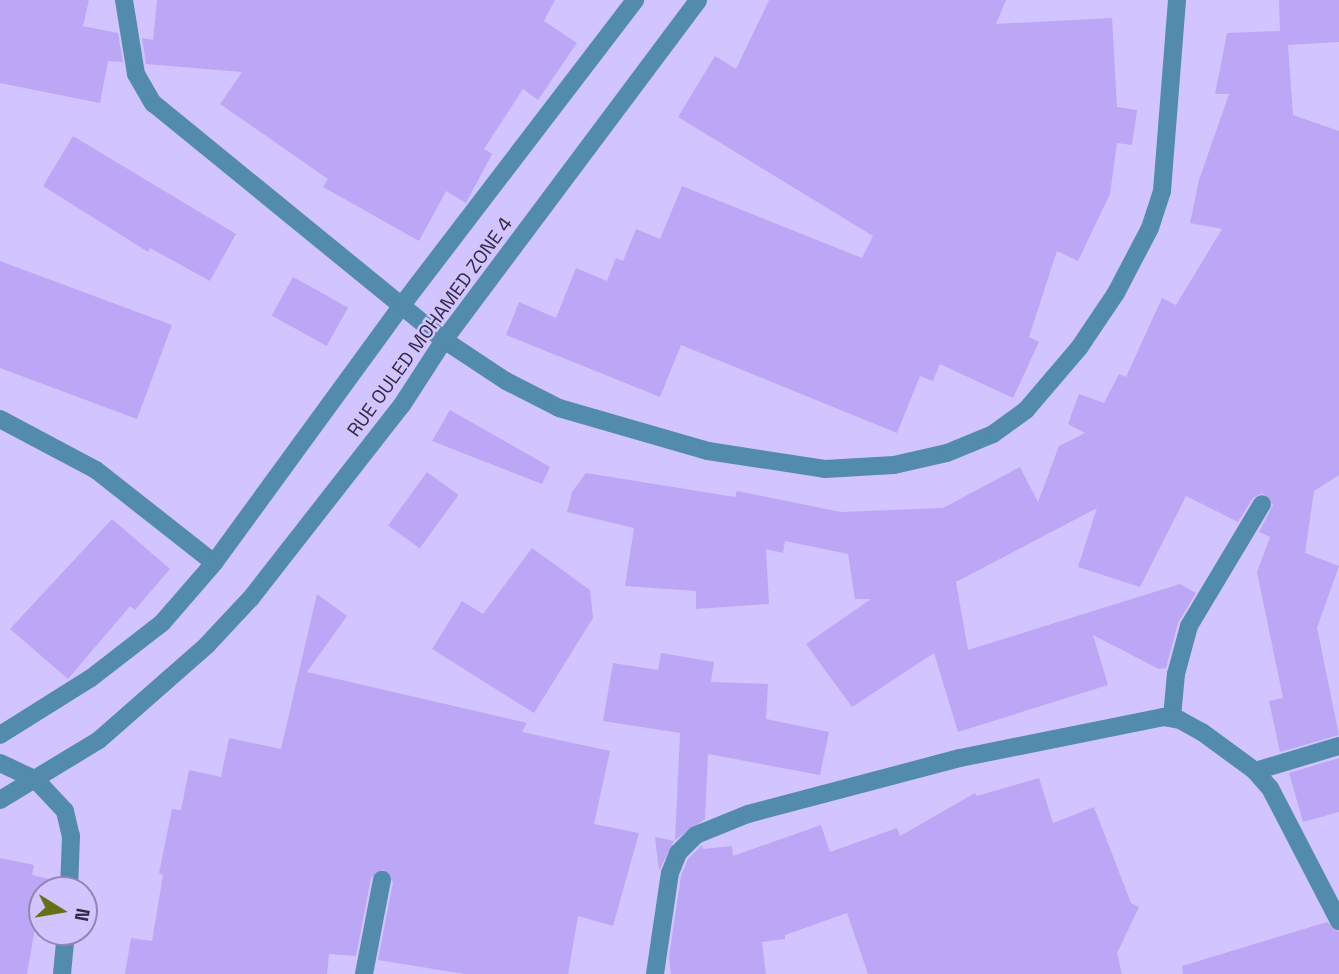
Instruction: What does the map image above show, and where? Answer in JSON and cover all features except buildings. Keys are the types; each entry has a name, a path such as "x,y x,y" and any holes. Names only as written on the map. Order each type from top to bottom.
{"street":[{"path":"124,0 136,74 153,103 444,340 506,381 559,408 708,451 825,469 894,465 947,453 993,433 1026,410 1079,348 1116,293 1150,228 1162,191 1171,120 1177,0"},
{"name":"RUE OULED MOHAMED ZONE 4","path":"0,735 91,678 162,622 214,563 402,305 635,0"},
{"name":"RUE OULED MOHAMED ZONE 4","path":"0,800 99,740 183,667 251,598 402,404 444,340 698,0"},
{"path":"0,419 96,470 214,563"},
{"path":"1172,718 1172,692 1189,626 1262,504"},
{"path":"654,974 670,873 678,853 706,830 792,802 960,758 1172,718 1202,732 1255,771 1270,788 1339,921"},
{"path":"1255,771 1339,746"},
{"path":"0,763 36,780 65,811 71,836 70,876"},
{"path":"364,974 382,880"},
{"path":"62,974 65,946"}]}
